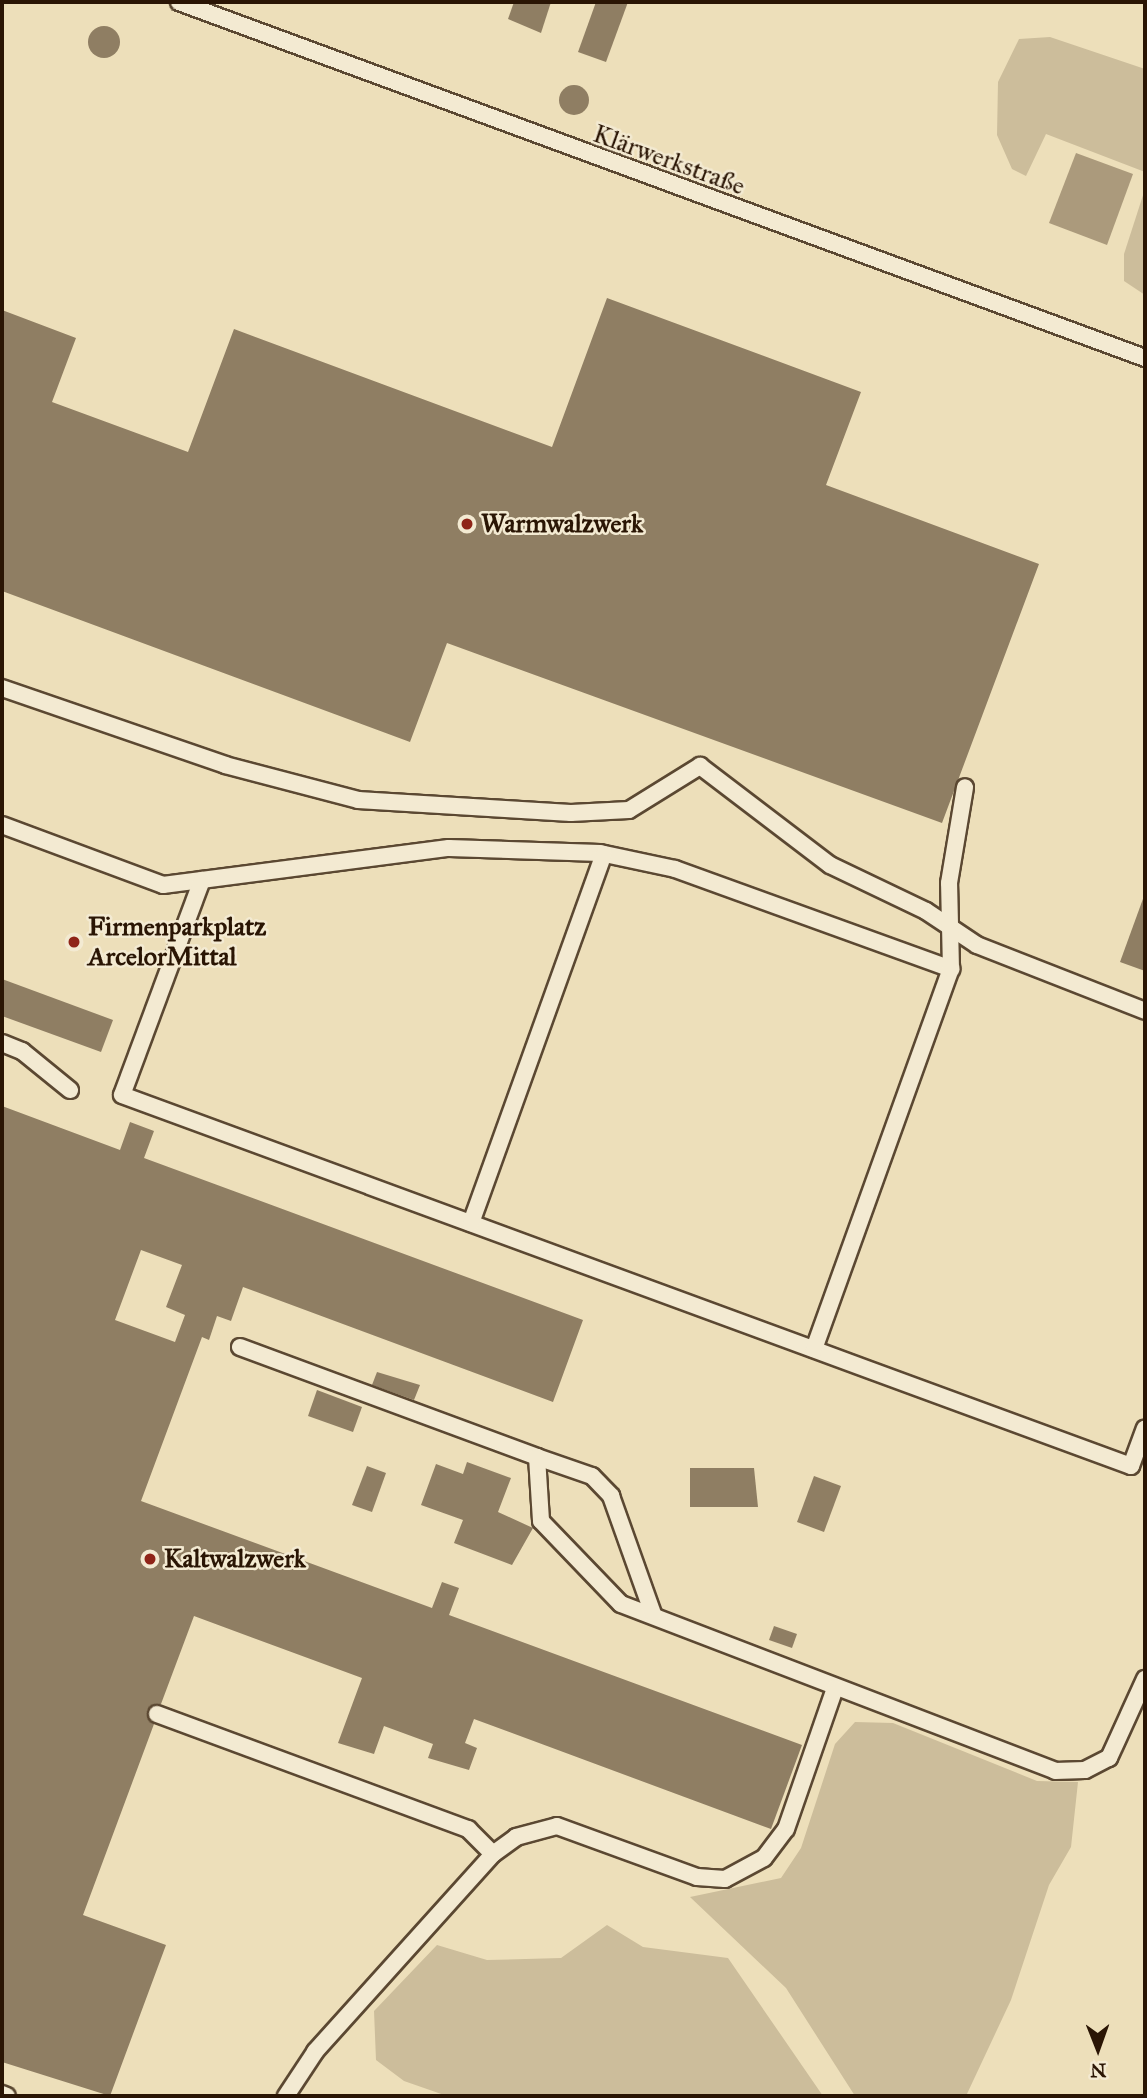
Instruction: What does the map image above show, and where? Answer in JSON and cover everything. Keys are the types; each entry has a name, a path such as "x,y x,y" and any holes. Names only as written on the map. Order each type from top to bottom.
{"street":[{"name":"Klärwerkstraße","path":"179,2 1145,358"},
{"path":"2,688 225,765 358,800 571,813 629,810 700,766 830,865 950,927 977,945 1145,1011"},
{"path":"814,1349 951,969 950,927 956,814 965,787"},
{"path":"2,825 163,885 449,848 604,854 675,869 951,969"},
{"path":"471,1223 604,854"},
{"path":"202,880 122,1095 1131,1466 1145,1428"},
{"path":"2,1043 22,1051 70,1090"},
{"path":"240,1347 592,1476 611,1496 653,1614"},
{"path":"537,1457 541,1521 621,1604 653,1614 835,1688 1055,1771 1085,1770 1109,1758 1145,1679"},
{"path":"286,2096 315,2052 493,1854 516,1837 557,1826 697,1877 725,1879 764,1857 786,1829 835,1688"},
{"path":"158,1714 468,1829 493,1854"},
{"path":"2,2094 8,2096"}],"shaded area":[{"path":"1050,37 1145,69 1145,172 1046,134 1026,176 1012,169 997,135 998,82 1019,39"},
{"path":"1076,153 1133,174 1107,245 1049,223"},
{"path":"1145,189 1145,295 1124,281 1124,254"},
{"path":"855,1722 893,1723 1037,1781 1078,1782 1071,1847 1049,1885 1011,2000 966,2096 855,2096 786,1988 690,1897 781,1878 801,1848 835,1744"},
{"path":"607,1925 643,1947 728,1958 823,2096 447,2096 404,2081 376,2060 374,2011 437,1945 487,1960 561,1958"}],"building":[{"path":"514,2 551,2 541,33 508,19"},
{"path":"596,2 628,2 606,62 578,52"},
{"path":"104,26 115,31 120,42 115,53 104,58 93,53 88,42 93,31"},
{"path":"574,85 585,89 589,100 585,111 574,115 563,111 559,100 563,89"},
{"name":"Warmwalzwerk","path":"607,298 861,392 826,485 1039,564 942,823 447,643 410,742 2,591 2,310 76,338 52,402 188,452 234,329 552,447"},
{"path":"1145,897 1145,971 1120,962"},
{"path":"2,979 113,1020 101,1052 2,1016"},
{"name":"Kaltwalzwerk","path":"2,1106 120,1150 130,1122 154,1131 144,1158 583,1320 553,1402 243,1287 231,1321 217,1316 209,1340 202,1337 141,1501 432,1608 442,1582 459,1588 449,1615 802,1745 771,1829 474,1719 465,1743 477,1748 469,1770 428,1758 433,1744 384,1726 374,1754 338,1743 362,1678 194,1616 161,1704 147,1710 154,1724 83,1915 166,1945 110,2096 2,2062","holes":["141,1250 182,1265 166,1307 185,1315 175,1342 115,1320"]},
{"path":"377,1372 420,1385 414,1400 372,1385"},
{"path":"317,1390 362,1407 353,1432 308,1416"},
{"path":"467,1462 511,1478 498,1512 533,1528 512,1565 454,1543 463,1520 421,1505 436,1464 463,1474"},
{"path":"367,1466 386,1473 372,1512 352,1505"},
{"path":"690,1468 754,1468 758,1507 690,1507"},
{"path":"814,1476 841,1486 824,1532 797,1522"},
{"path":"774,1626 797,1634 792,1648 769,1640"}],"place":[{"name":"Warmwalzwerk","path":"467,524"},
{"name":"Firmenparkplatz ArcelorMittal","path":"74,942"},
{"name":"Kaltwalzwerk","path":"150,1559"}]}
